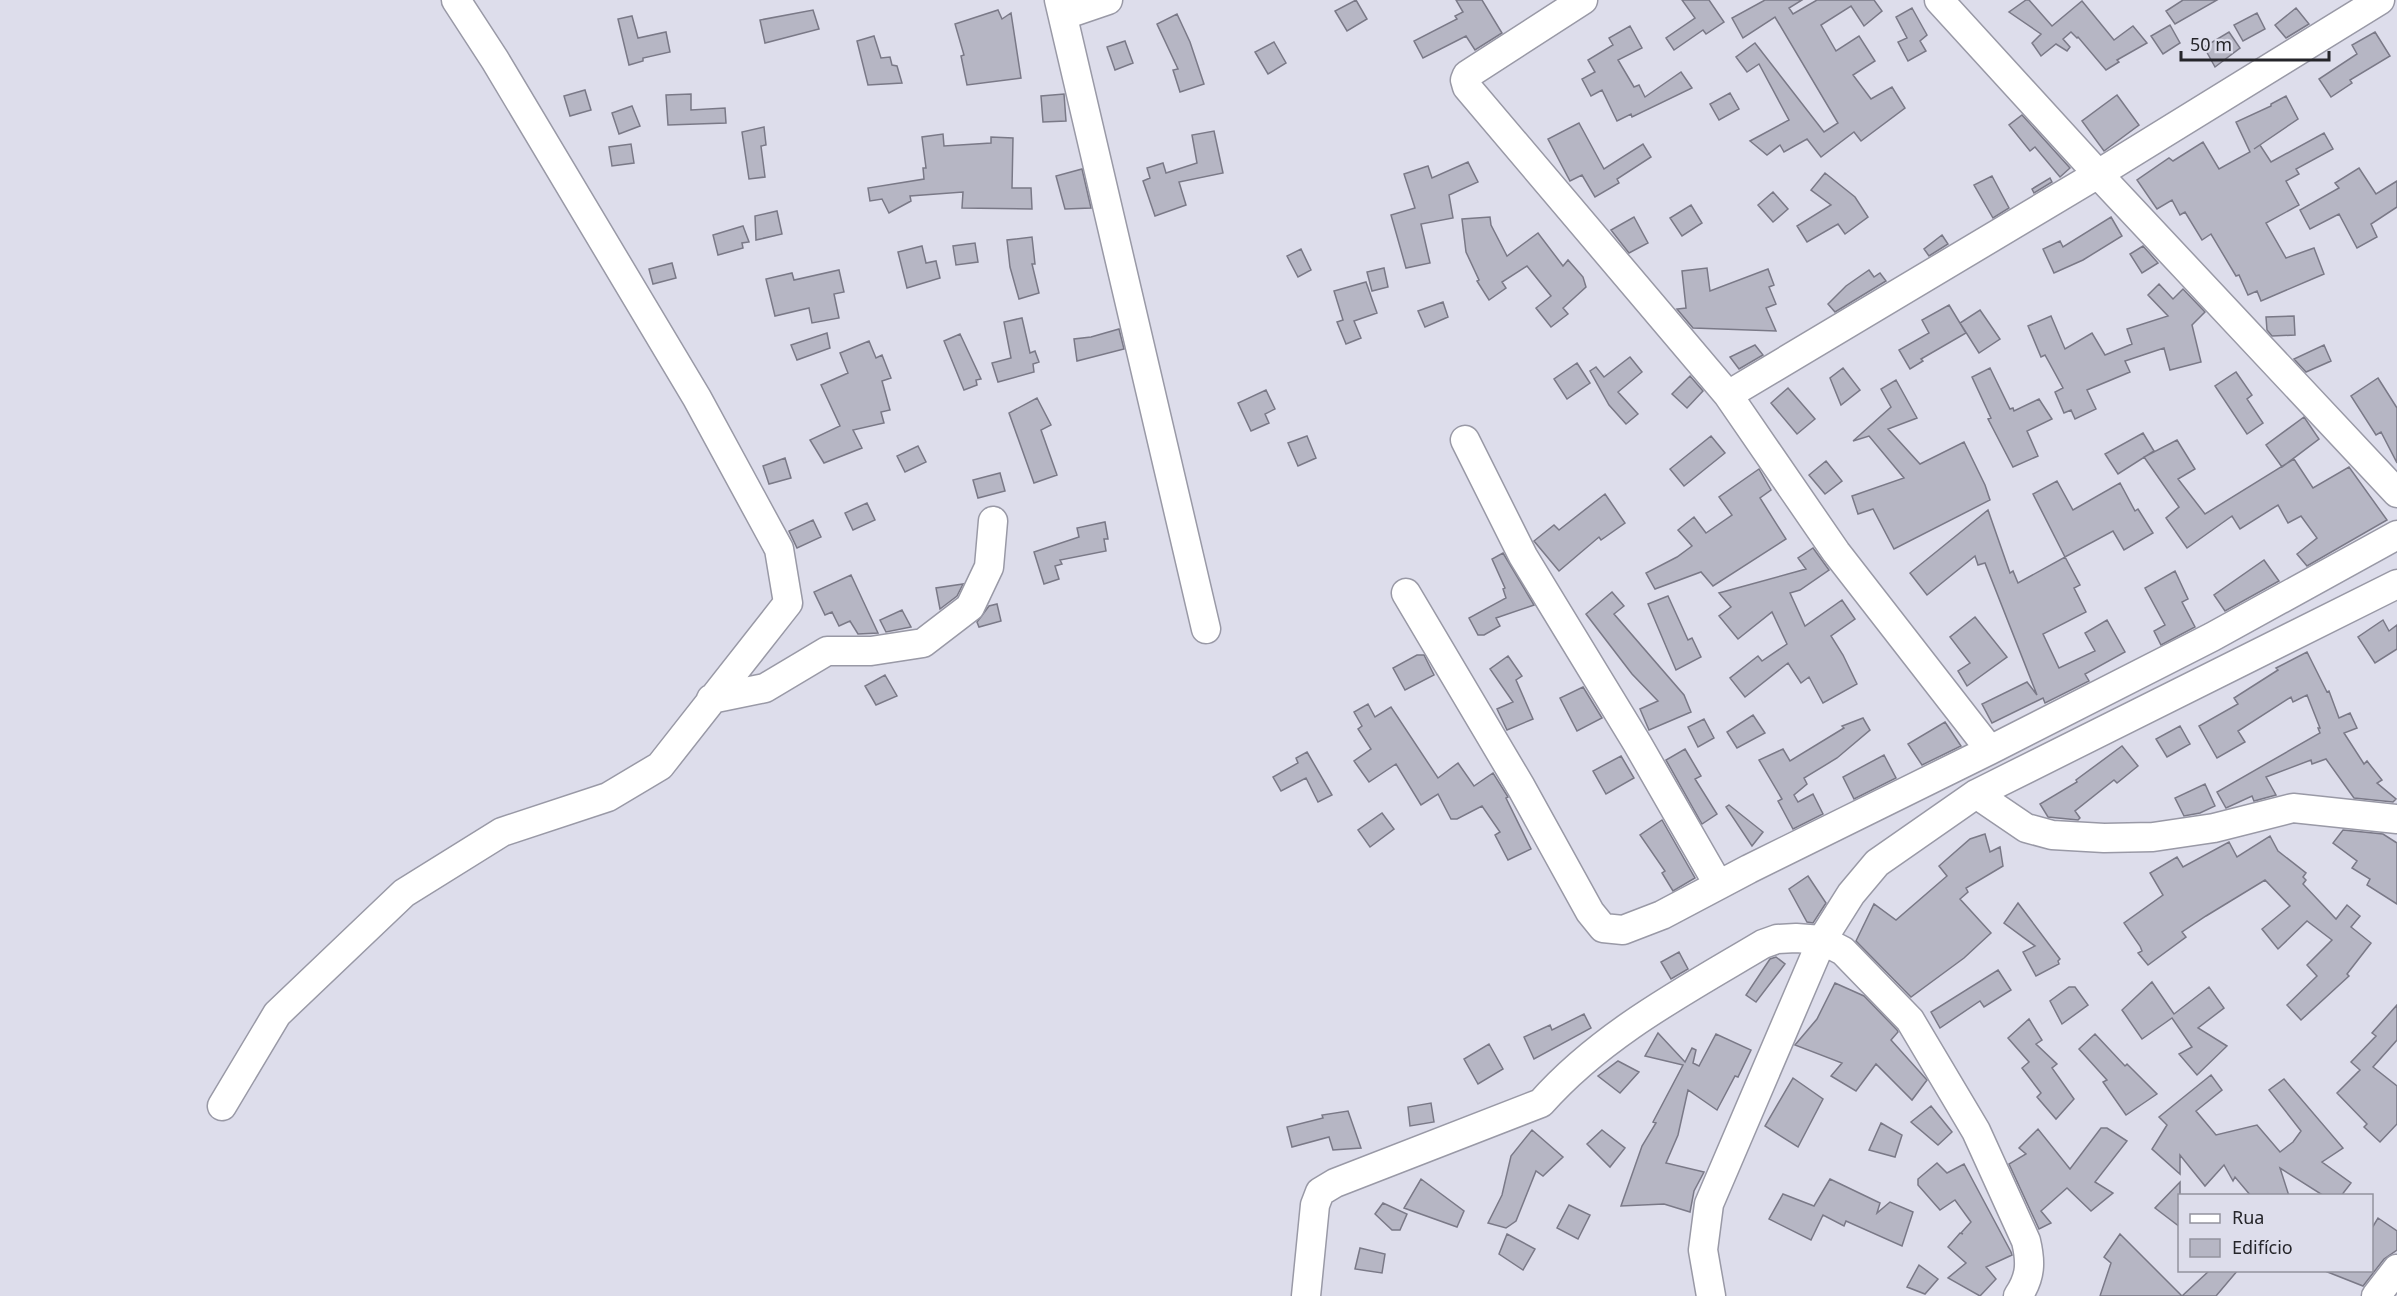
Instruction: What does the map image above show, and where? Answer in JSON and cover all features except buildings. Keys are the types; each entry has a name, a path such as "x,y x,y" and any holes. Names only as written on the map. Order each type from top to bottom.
{"street":[{"path":"222,1106 278,1014 404,893 502,832 608,797 660,766 788,603 779,549 697,398 495,60 456,0"},
{"path":"1108,0 1062,8 1206,629"},
{"path":"1583,0 1467,75 1465,80 1467,87 1728,395 1836,552 1990,750"},
{"path":"1939,0 2097,174 2397,493"},
{"path":"1728,395 2097,174 2380,0"},
{"path":"1465,440 1523,556 1637,743 1718,885"},
{"path":"711,699 765,688 827,651 871,651 923,643 970,607 989,567 993,521"},
{"path":"1406,593 1521,787 1590,912 1604,928 1623,930 1662,915 2212,637 2397,535"},
{"path":"1711,1296 1703,1250 1709,1204 1822,940 1851,894 1877,863 1976,794 2397,584"},
{"path":"1976,794 2026,828 2052,836 2153,837 2214,828 2293,808 2397,819"},
{"path":"1306,1296 1315,1205 1320,1192 1335,1183 1541,1103 1560,1081 1648,1013 1763,944 1777,939 1796,938 1822,940 1842,951 1910,1020 1976,1131 2026,1240 2031,1260 2026,1285 2018,1296"},
{"path":"2376,1296 2397,1269"}]}
